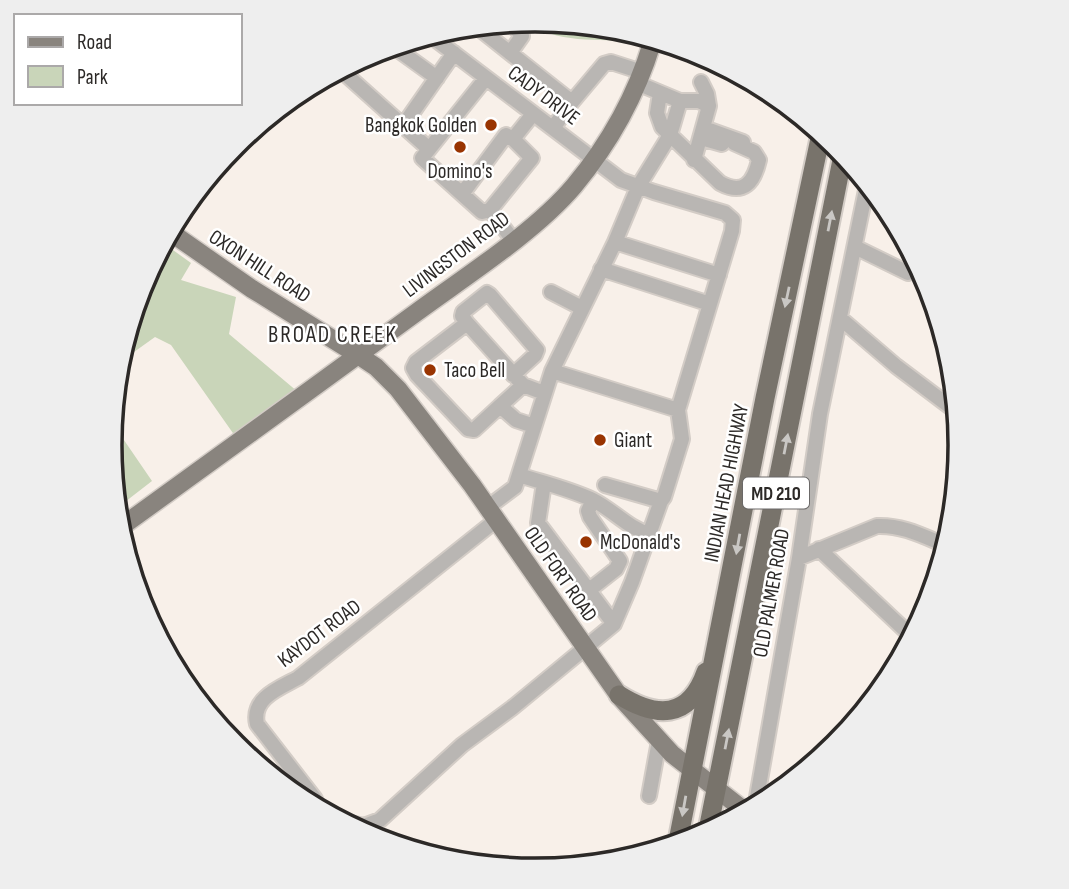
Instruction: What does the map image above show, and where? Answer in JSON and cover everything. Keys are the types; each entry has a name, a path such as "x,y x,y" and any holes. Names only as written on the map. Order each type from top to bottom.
{"highway":[{"name":"INDIAN HEAD HIGHWAY","path":"680,831 765,398 819,145"},
{"name":"MD 210","path":"711,818 841,167"},
{"path":"619,695 640,708 662,712 675,710 687,703 703,679 720,632"}],"main road":[{"name":"LIVINGSTON ROAD","path":"128,521 358,355 555,206 594,160 615,130 650,48"},
{"name":"OXON HILL ROAD","path":"178,237 252,289 358,355"},
{"name":"OLD FORT ROAD","path":"358,355 376,367 398,389 422,419 537,576 619,695 659,741 736,805"}],"street":[{"path":"510,53 522,36 519,32"},
{"path":"495,41 502,33"},
{"path":"487,34 572,102"},
{"name":"CADY DRIVE","path":"440,43 621,180 725,213 733,220 732,231 719,275"},
{"path":"402,53 436,78"},
{"path":"403,126 454,53"},
{"path":"553,128 604,64 611,62 660,93 680,101 699,101 709,106"},
{"path":"348,76 429,149"},
{"path":"462,194 506,135 533,158 490,210 482,212 462,194 422,158 486,78"},
{"path":"694,159 709,106 708,94 701,82"},
{"path":"660,93 657,113 662,127 694,159 720,183 731,189 741,188 750,181 759,160 754,152 743,141 703,133"},
{"path":"649,534 637,530 593,500 519,475 552,371 615,242 638,187 670,135 680,101"},
{"path":"513,139 533,114"},
{"path":"703,133 754,152"},
{"name":"OLD PALMER ROAD","path":"758,792 799,558 820,415 865,197"},
{"path":"490,210 513,240"},
{"path":"371,824 380,820 462,746 614,624 664,497 682,439 678,410 719,275 615,242"},
{"path":"855,247 908,273"},
{"path":"601,270 710,304"},
{"path":"551,292 582,308"},
{"path":"467,323 416,362 413,368 468,429 474,430 500,406 518,380 535,355 536,346 486,293 463,312 462,316 518,380 544,393"},
{"path":"840,318 946,404"},
{"path":"552,371 678,410"},
{"path":"500,406 516,420 534,426"},
{"name":"KAYDOT ROAD","path":"306,789 257,724 254,715 258,705 264,698 298,678 491,514 515,487 519,475"},
{"path":"544,483 538,523 614,624"},
{"path":"605,485 660,502"},
{"path":"588,591 616,569 620,561 590,517 588,511 593,500"},
{"path":"799,558 881,526 906,529 936,541"},
{"path":"819,549 904,630"},
{"path":"649,796 659,741"}],"green space":[{"path":"546,32 621,41 593,40"},
{"path":"171,249 191,263 181,280 236,297 229,334 298,392 235,436 171,345 155,337 132,354 143,312"},
{"path":"122,437 152,481 126,502"}],"place":[{"name":"Bangkok Golden","path":"491,125"},
{"name":"Domino's","path":"460,147"},
{"name":"Taco Bell","path":"430,370"},
{"name":"Giant","path":"600,440"},
{"name":"McDonald's","path":"586,542"}],"district":[{"name":"BROAD CREEK","path":"333,334"}]}
